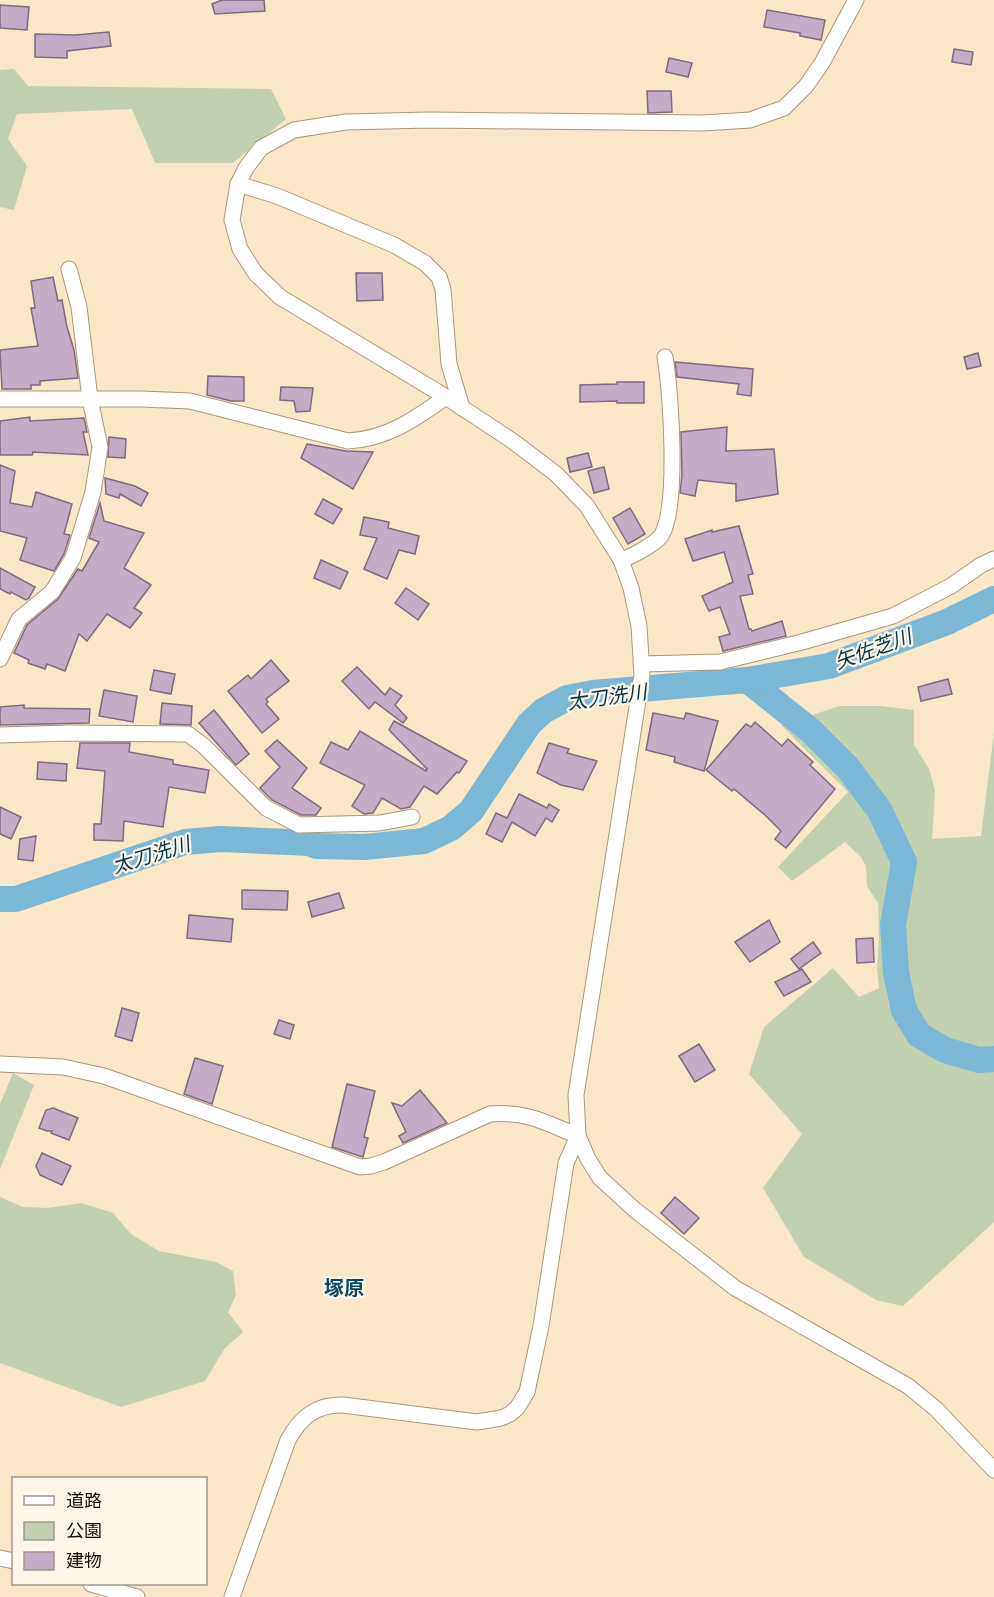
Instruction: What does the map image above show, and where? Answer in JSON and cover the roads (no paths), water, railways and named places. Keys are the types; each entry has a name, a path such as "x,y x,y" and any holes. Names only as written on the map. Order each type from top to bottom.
{"street":[{"path":"856,0 822,63 806,86 784,108 750,120 703,123 429,120 346,122 294,130 261,148 246,168 238,184 232,220 240,249 256,274 280,297 446,397 514,442 556,474 587,506 621,560 631,588 639,626 641,669 639,703 576,1095 578,1136 588,1159 600,1178 666,1235 735,1288 908,1386 936,1409 994,1470"},
{"path":"238,184 277,196 394,245 425,263 439,277 443,289 449,364 462,408"},
{"path":"0,659 19,619 52,592 73,558 93,492 100,447 90,399 79,307 69,269"},
{"path":"621,560 630,557 660,538 670,504 672,464 668,377 664,357"},
{"path":"0,399 190,401 348,441 366,440 395,430 414,421 446,397"},
{"path":"641,669 720,663 893,616 951,586 981,565 994,559"},
{"path":"0,735 188,734 204,746 266,808 299,825 380,823 412,817"},
{"path":"0,1064 63,1067 104,1076 360,1167 384,1162 490,1114 508,1112 531,1116 578,1136"},
{"path":"232,1597 288,1440 294,1428 312,1411 324,1406 343,1405 477,1422 501,1418 517,1408 523,1401 542,1326 566,1163 578,1136"},
{"path":"95,1585 138,1597"}],"waterway":[{"name":"太刀洗川","path":"0,899 16,899 185,842 221,839 364,847 424,841 451,828 471,811 529,724 543,711 567,698 593,693 747,680 829,666 947,622 994,599"},
{"name":"太刀洗川","path":"747,680 810,730 848,768 880,811 904,862 893,925 896,972 904,1010 919,1035 945,1050 979,1060 994,1059"}],"district":[{"name":"塚原","path":"344,1288"}],"water label":[{"name":"矢佐芝川","path":"873,649"}]}
